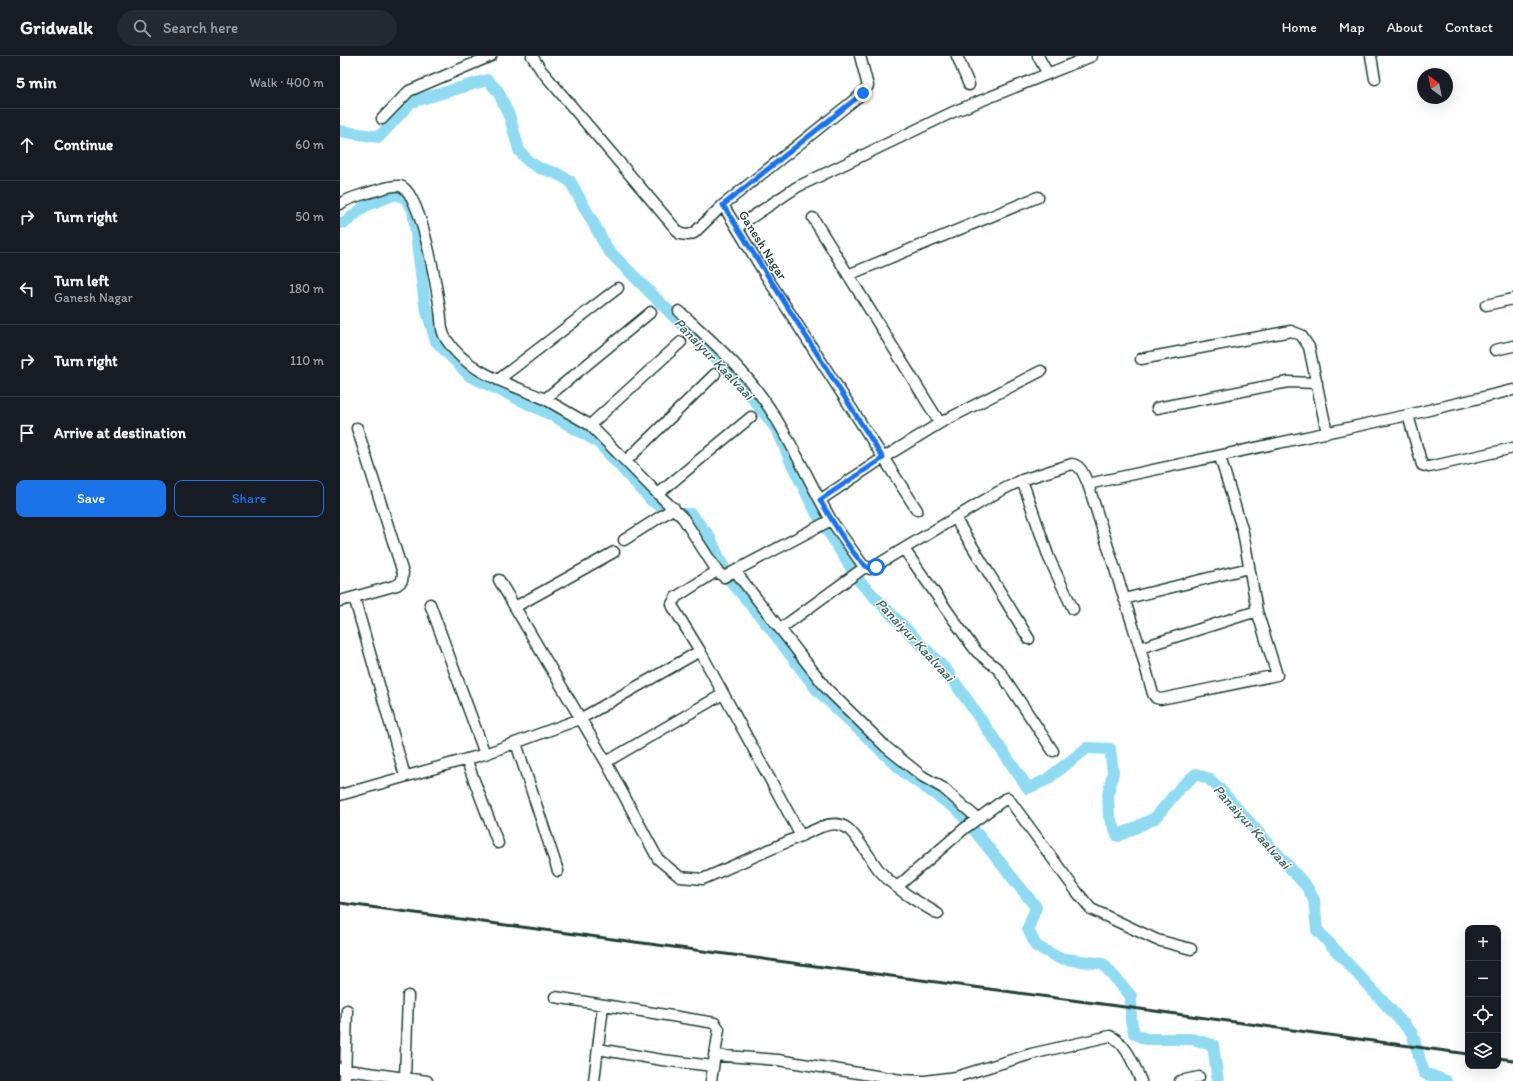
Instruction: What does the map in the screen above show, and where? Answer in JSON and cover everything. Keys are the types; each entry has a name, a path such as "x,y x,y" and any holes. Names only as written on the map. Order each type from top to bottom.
{"street":[{"path":"382,119 408,91 492,56"},
{"name":"Ganesh Nagar","path":"532,56 541,70 680,234 688,235 694,233 723,205 917,510"},
{"path":"723,205 863,93 868,86 860,56"},
{"path":"957,56 969,85"},
{"path":"1038,56 1048,74"},
{"path":"737,227 797,187 953,112 1092,56"},
{"path":"1371,56 1375,79"},
{"path":"340,204 347,200 389,187 400,186 406,189 414,204 427,242 441,312 442,330 445,338 452,348 472,367 498,380 545,399 590,425 626,460 648,485 678,513 727,573 780,629 827,689 886,747 922,776 943,788 976,819"},
{"path":"848,275 1038,197"},
{"path":"813,218 940,423"},
{"path":"498,380 618,288"},
{"path":"1486,305 1513,299"},
{"path":"679,310 717,347 755,388 774,415 820,500 829,521 862,569"},
{"path":"545,399 651,312"},
{"path":"1141,359 1291,331 1301,336 1309,347 1326,434"},
{"path":"590,425 681,342"},
{"path":"1496,350 1513,346"},
{"path":"820,500 883,458 940,423 1042,371"},
{"path":"626,460 715,374"},
{"path":"1157,408 1288,382 1317,383"},
{"path":"1088,484 1326,434 1513,390"},
{"path":"1408,415 1419,460 1422,465 1429,467 1513,448"},
{"path":"658,494 751,417"},
{"path":"340,601 397,585 402,581 403,573 357,428"},
{"path":"780,629 862,569 876,567 955,518 1022,480 1072,464 1076,465 1082,470 1088,484 1153,694 1156,698 1161,699 1276,675 1257,611 1243,532 1220,457"},
{"path":"1022,480 1049,558 1073,609"},
{"path":"624,540 678,513"},
{"path":"955,518 1028,639"},
{"path":"801,836 700,651 672,604 676,597 829,521"},
{"path":"904,549 977,652 999,670 1053,751"},
{"path":"515,607 614,552"},
{"path":"1124,599 1249,568"},
{"path":"498,580 606,762 658,859 680,877 703,879 830,824 848,828 879,870 909,897 938,914"},
{"path":"354,597 405,776"},
{"path":"430,604 485,754"},
{"path":"1140,648 1257,611"},
{"path":"340,795 485,754 580,719 700,651"},
{"path":"606,762 723,694"},
{"path":"516,743 558,871"},
{"path":"466,759 498,843"},
{"path":"897,887 976,819 1008,798 1077,892 1092,909 1157,940 1191,949"},
{"path":"405,1078 408,996"},
{"path":"555,997 603,1006 715,1022 719,1029 711,1081"},
{"path":"594,1081 603,1006"},
{"path":"345,1081 343,1069 348,1010"},
{"path":"714,1055 778,1060 901,1080 924,1081 956,1079 1031,1054 1110,1036 1122,1045 1141,1081"},
{"path":"598,1049 662,1060 713,1066"},
{"path":"343,1069 426,1081"},
{"path":"1180,1081 1199,1077"}],"waterway":[{"name":"Panaiyur Kaalvaai","path":"340,131 379,137 411,102 487,80 498,91 510,118 519,150 528,161 539,168 556,173 570,181 608,250 745,388 778,431 790,460 816,512 860,582 947,671 1028,788 1046,780 1087,748 1110,749 1113,772 1108,795 1109,816 1118,836 1155,818 1181,787 1196,774 1209,779 1218,787 1307,887 1314,900 1317,930 1412,1033 1424,1073 1446,1081"},
{"path":"340,223 346,222 365,206 396,194 405,198 413,210 425,305 436,341 470,376 554,416 598,442 652,501 661,506"},
{"path":"677,514 691,514 709,536 729,579 770,628 818,691 906,774 958,810 1036,907 1028,929 1036,946 1059,958 1103,964 1131,996 1131,1021 1134,1033 1145,1039 1192,1039 1213,1045 1218,1081"}],"railway":[{"path":"340,903 1465,1054"},
{"path":"1501,1058 1513,1060"}],"route":[{"path":"863,93 723,205 768,279 883,458 820,500 831,520 862,564 870,569 876,567"}]}
